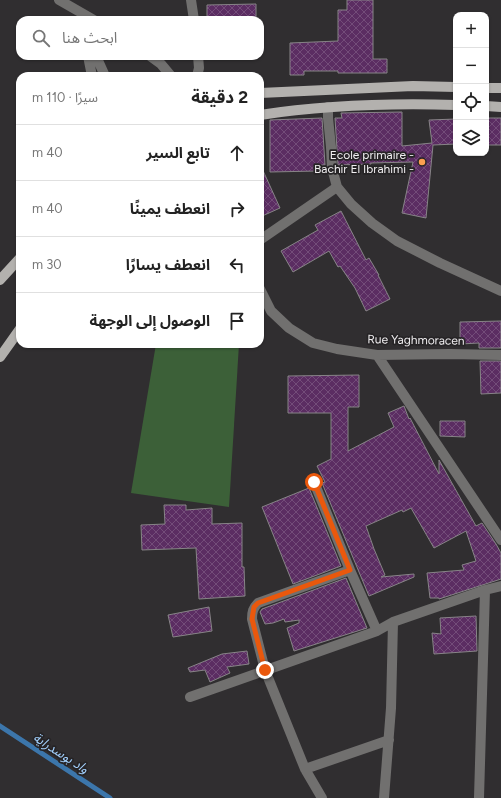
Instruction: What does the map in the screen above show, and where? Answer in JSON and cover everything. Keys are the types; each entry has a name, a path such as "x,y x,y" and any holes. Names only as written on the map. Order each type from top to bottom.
{"main road":[{"path":"264,93 413,86 453,87"},
{"path":"489,88 501,88"},
{"path":"264,114 328,108 411,104 453,105"},
{"path":"489,106 501,107"},
{"path":"0,280 16,262"},
{"path":"0,357 16,335"}],"street":[{"path":"59,0 72,3 89,16"},
{"path":"191,0 193,16"},
{"path":"72,3 77,16"},
{"path":"89,60 91,72"},
{"path":"98,60 103,72"},
{"path":"156,60 168,72"},
{"path":"198,60 198,72"},
{"path":"328,108 332,168 338,186 351,204 372,223 397,241 501,291"},
{"path":"264,237 338,186"},
{"name":"Rue Yaghmoracen","path":"264,297 271,311 289,328 313,343 377,355 501,354"},
{"path":"377,355 501,540"},
{"path":"314,482 377,631"},
{"path":"322,798 305,769 265,670 252,619 254,607 258,603 350,570"},
{"path":"190,697 377,631 393,622 485,590 501,586"},
{"path":"479,798 485,590"},
{"path":"384,798 391,708 393,622"},
{"path":"305,769 389,740"}],"green space":[{"path":"155,348 239,348 229,507 131,493"}],"building":[{"path":"347,0 373,0 373,59 387,59 387,73 304,71 304,75 290,75 290,43 338,41 338,10 347,10"},
{"path":"256,4 256,16 207,16 207,5"},
{"path":"402,112 402,146 432,143 429,120 453,119 453,144 433,145 426,218 402,213 413,162 338,165 335,118 342,118 341,113"},
{"path":"322,118 325,165 318,165 318,171 270,172 270,120"},
{"path":"489,118 501,118 501,145 489,145"},
{"path":"264,173 280,208 264,215"},
{"path":"341,211 366,260 369,258 379,275 390,299 366,311 355,288 340,266 338,267 329,251 293,272 281,251 318,230 315,225"},
{"path":"501,321 501,348 479,348 479,343 460,344 460,322"},
{"path":"480,361 501,361 501,393 481,394"},
{"path":"359,375 359,407 348,407 348,451 394,427 388,413 404,406 409,419 410,418 439,474 439,460 476,526 482,523 496,544 501,553 501,579 439,599 430,598 427,573 464,570 462,565 476,561 466,531 434,548 411,508 403,512 402,510 366,526 385,575 381,577 414,574 414,577 369,596 322,483 325,482 317,466 331,459 331,413 288,413 288,376"},
{"path":"440,421 465,421 465,437 440,436"},
{"path":"309,488 341,566 293,584 262,507"},
{"path":"164,505 186,505 186,510 212,508 212,524 242,523 242,567 244,567 245,596 199,599 196,548 142,550 141,525 165,524"},
{"path":"346,578 367,628 294,651 287,628 299,623 299,620 285,622 284,619 265,624 260,612 262,609"},
{"path":"209,607 212,631 173,637 168,615"},
{"path":"476,616 477,651 434,654 432,633 441,634 440,618"},
{"path":"247,651 249,664 227,667 230,673 210,682 205,670 190,672 188,668 222,654"}],"waterway":[{"name":"واد بوسدراية","path":"0,726 110,798"}],"place":[{"name":"Ecole primaire - Bachir El Ibrahimi -","path":"422,162"}],"route":[{"path":"265,670 252,619 254,607 258,603 350,570 314,482"}]}
